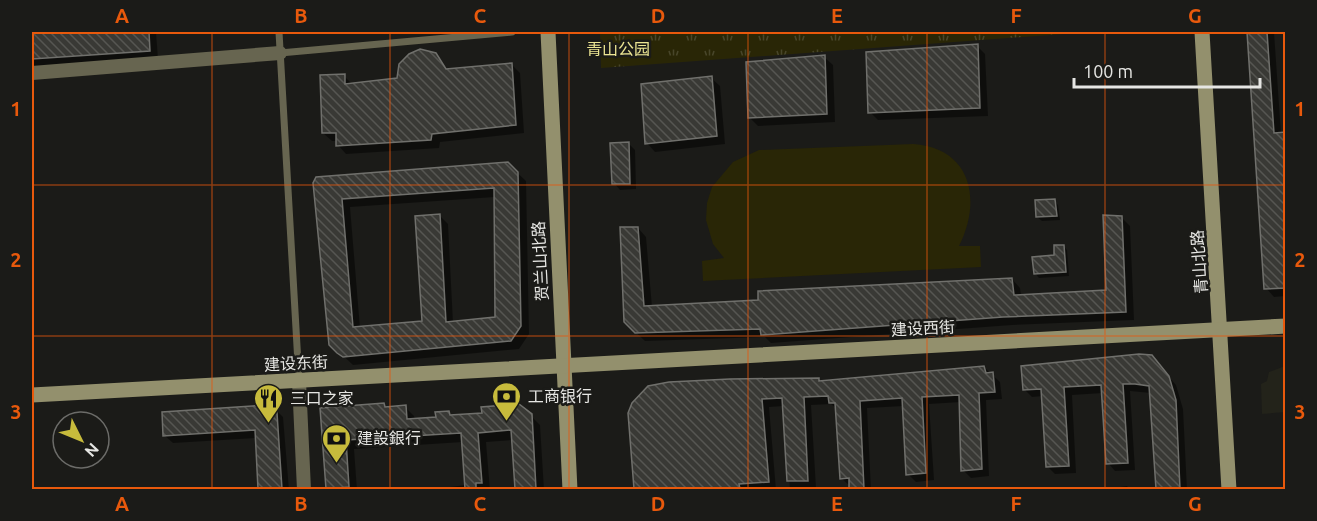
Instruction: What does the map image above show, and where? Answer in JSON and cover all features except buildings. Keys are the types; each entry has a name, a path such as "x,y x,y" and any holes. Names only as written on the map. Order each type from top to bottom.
{"main road":[{"name":"贺兰山北路","path":"548,32 570,489"},
{"name":"青山北路","path":"1202,32 1222,329 1229,489"},
{"name":"建设西街","path":"563,367 1286,326"},
{"name":"建设东街","path":"32,395 563,367"}],"street":[{"path":"32,73 280,53"},
{"path":"299,381 304,489"}],"lane":[{"path":"279,32 299,381"},
{"path":"280,53 513,32"}],"shaded area":[{"path":"1285,366 1285,412 1262,414 1261,384 1267,381 1269,372"}],"green space":[{"name":"青山公园","path":"600,32 1091,32 601,68"},
{"path":"913,144 933,148 948,155 960,166 967,180 970,212 959,246 980,246 981,267 703,281 702,261 724,258 713,244 706,220 707,203 712,187 733,162 759,150"}],"place":[{"name":"工商银行","path":"507,422"},
{"name":"三口之家","path":"269,424"},
{"name":"建設銀行","path":"336,464"}]}
